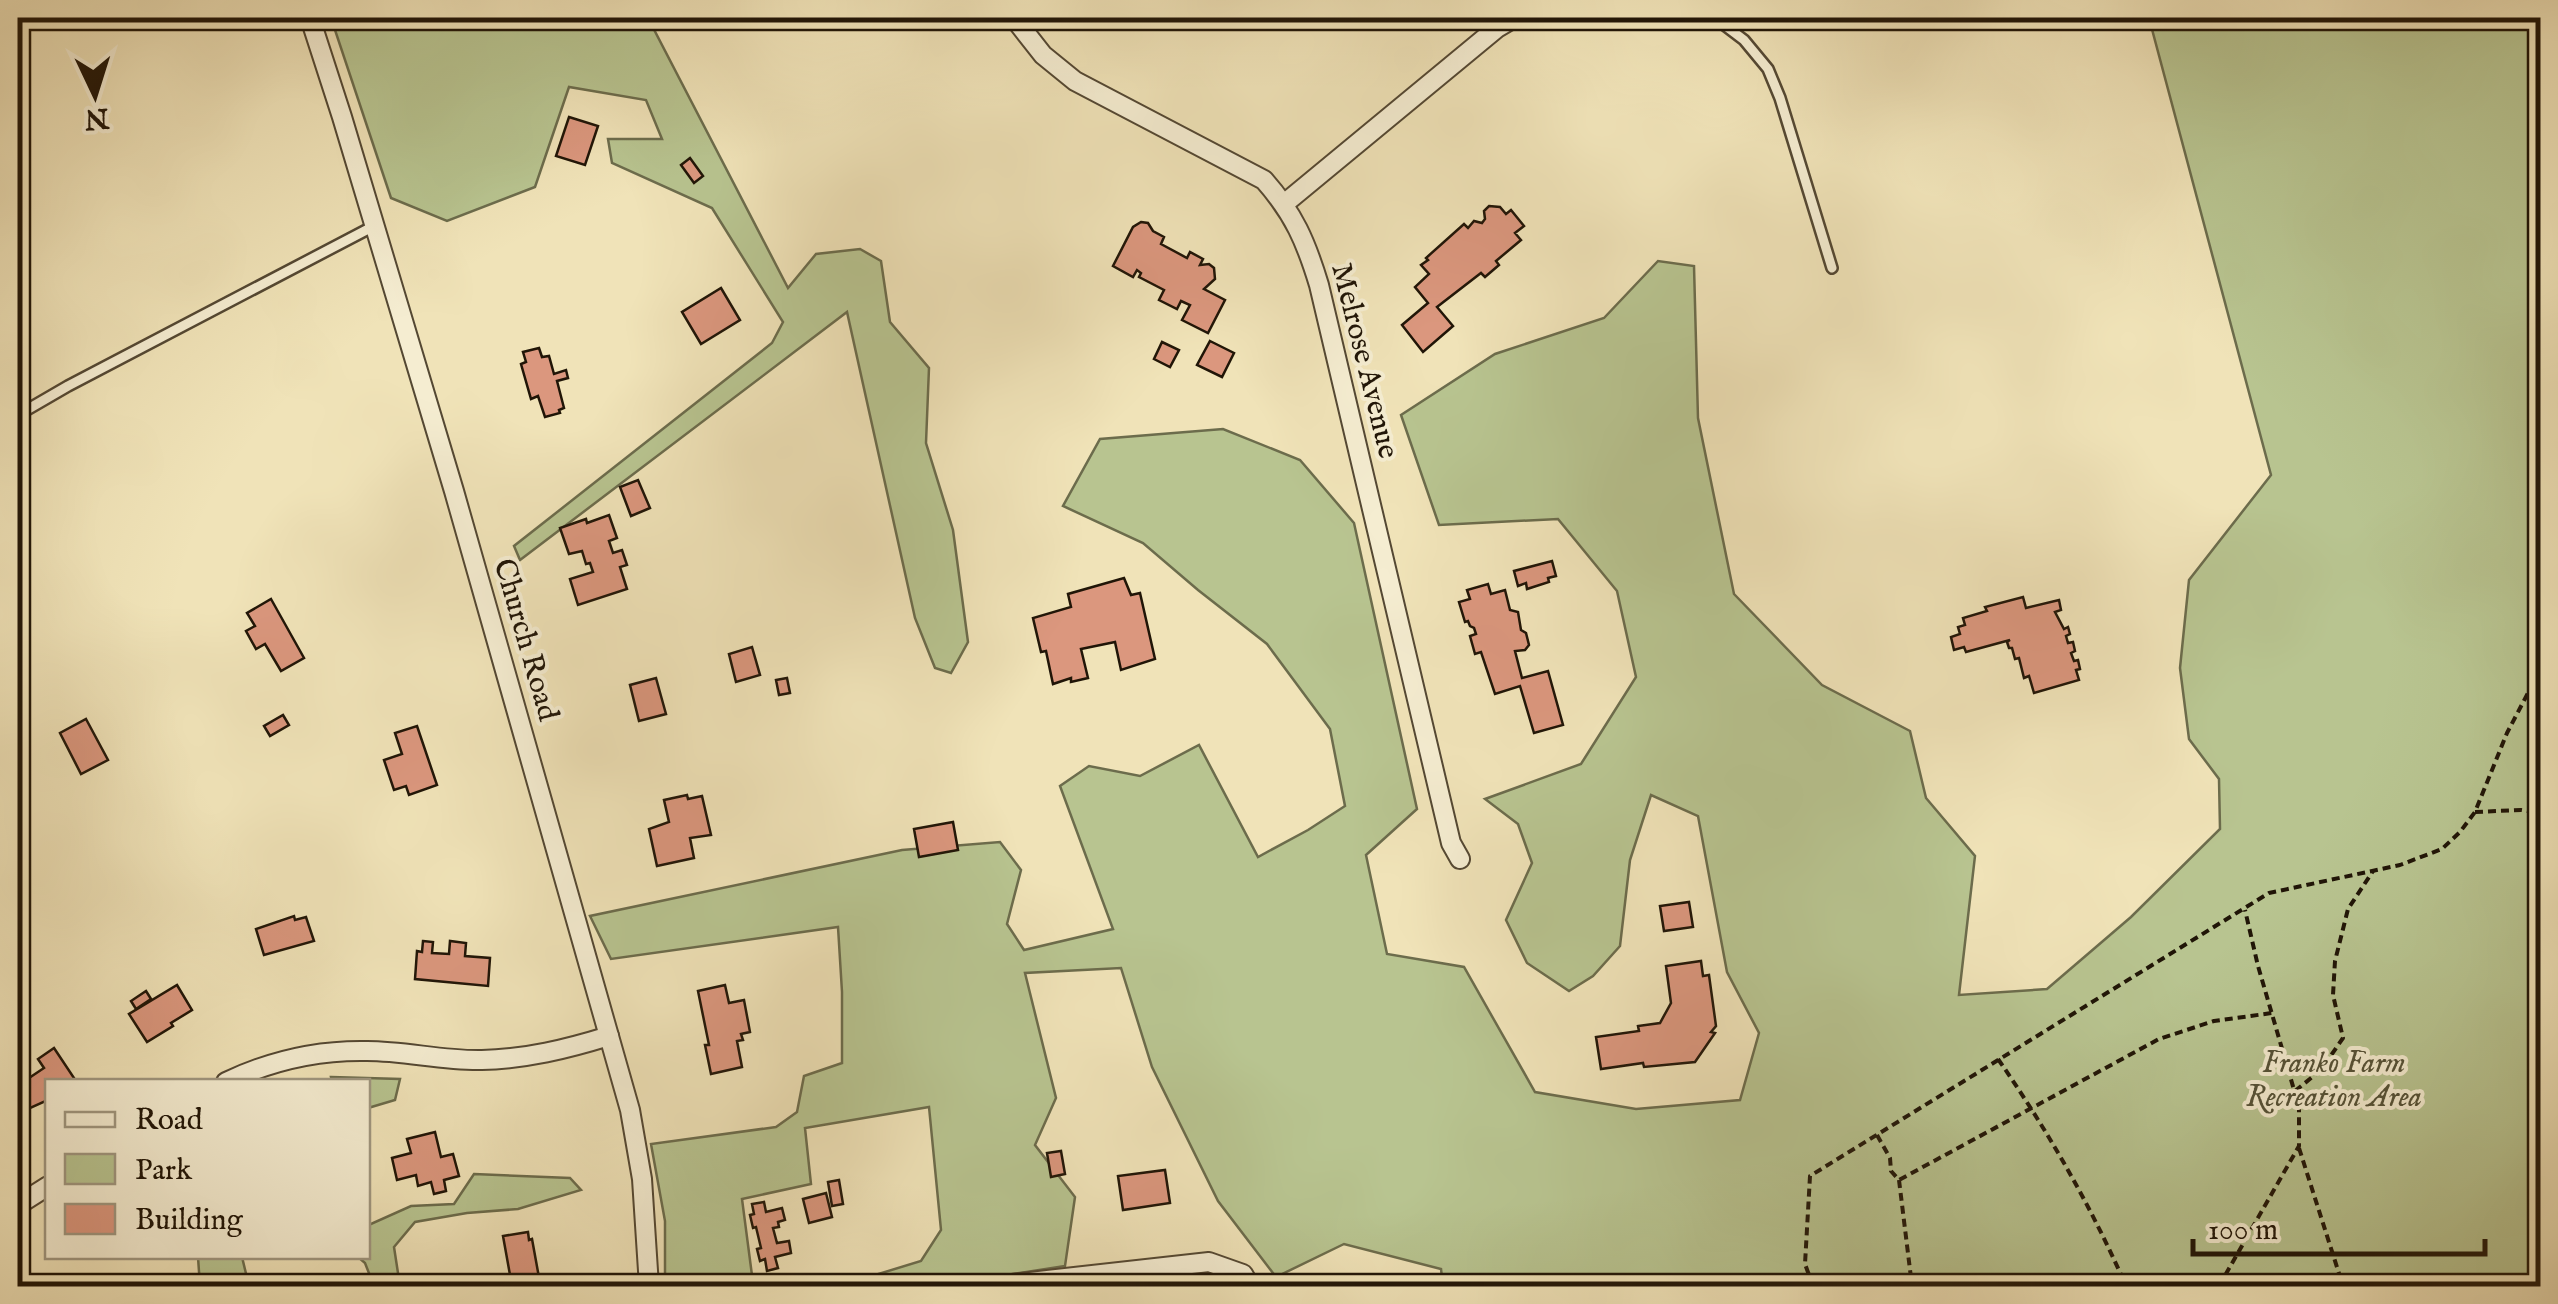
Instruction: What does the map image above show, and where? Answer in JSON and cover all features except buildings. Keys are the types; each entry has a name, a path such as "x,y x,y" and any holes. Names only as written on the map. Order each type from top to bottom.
{"street":[{"name":"Church Road","path":"310,18 454,491 630,1110 642,1179 649,1286"},
{"name":"Melrose Avenue","path":"1014,18 1044,55 1075,81 1264,180 1299,227 1319,285 1446,824 1460,859"},
{"path":"1284,204 1493,23 1514,18"},
{"path":"232,1079 250,1070 318,1055 369,1051 450,1060 513,1058 546,1054 609,1036"},
{"path":"18,1205 45,1188"},
{"path":"994,1286 1209,1262 1243,1274 1250,1286"}],"lane":[{"path":"1715,18 1744,40 1768,70 1832,268"},
{"path":"18,415 374,226"}],"path":[{"path":"1812,1286 1805,1264 1810,1176 2268,892 2400,865 2442,849 2475,812 2507,733 2540,670"},
{"path":"2475,812 2540,812"},
{"path":"2294,1091 2322,1070 2343,1038 2332,995 2335,961 2348,909 2374,870"},
{"path":"2245,907 2300,1107 2299,1146 2343,1286"},
{"path":"1899,1180 2159,1039 2214,1021 2272,1013"},
{"path":"1998,1059 2032,1108 2099,1224 2126,1286"},
{"path":"1877,1135 1890,1158 1891,1171 1899,1180 1912,1286"},
{"path":"2219,1286 2299,1146"}],"green space":[{"path":"331,18 648,18 788,288 816,254 860,249 881,261 890,322 929,368 926,443 953,530 968,642 951,673 935,668 915,618 847,312 520,560 514,546 772,343 783,322 712,208 612,163 608,139 662,139 646,100 569,87 535,187 447,221 391,198"},
{"name":"Franko Farm Recreation Area","path":"2149,18 2540,18 2540,1286 1443,1286 1441,1269 1344,1244 1276,1277 1218,1201 1152,1067 1121,968 1025,973 1056,1098 1035,1145 1075,1197 1065,1266 936,1286 839,1286 921,1261 941,1230 929,1107 805,1128 811,1184 742,1199 753,1283 665,1286 665,1221 651,1144 776,1127 797,1112 804,1076 842,1063 838,927 611,959 590,916 902,850 1000,842 1021,870 1007,924 1024,950 1113,929 1060,786 1089,766 1140,776 1199,745 1258,857 1345,806 1330,729 1267,644 1143,543 1063,506 1100,439 1223,429 1300,460 1354,523 1417,809 1366,855 1387,954 1464,967 1535,1092 1636,1109 1740,1100 1759,1033 1727,972 1698,816 1651,795 1630,860 1620,946 1593,976 1569,991 1527,963 1506,920 1532,863 1518,824 1485,799 1581,764 1636,677 1617,591 1558,519 1439,525 1401,415 1495,354 1604,318 1658,261 1694,266 1698,418 1734,594 1822,685 1910,731 1926,798 1975,856 1959,995 2047,989 2131,917 2220,829 2219,779 2189,739 2180,668 2189,580 2271,475"},
{"path":"331,1077 400,1079 395,1100 370,1107 370,1079"},
{"path":"474,1174 570,1178 581,1190 518,1209 415,1222 394,1247 400,1286 374,1286 360,1259 370,1259 370,1224 411,1206 454,1204"},
{"path":"198,1259 242,1259 249,1286 200,1286"}]}
